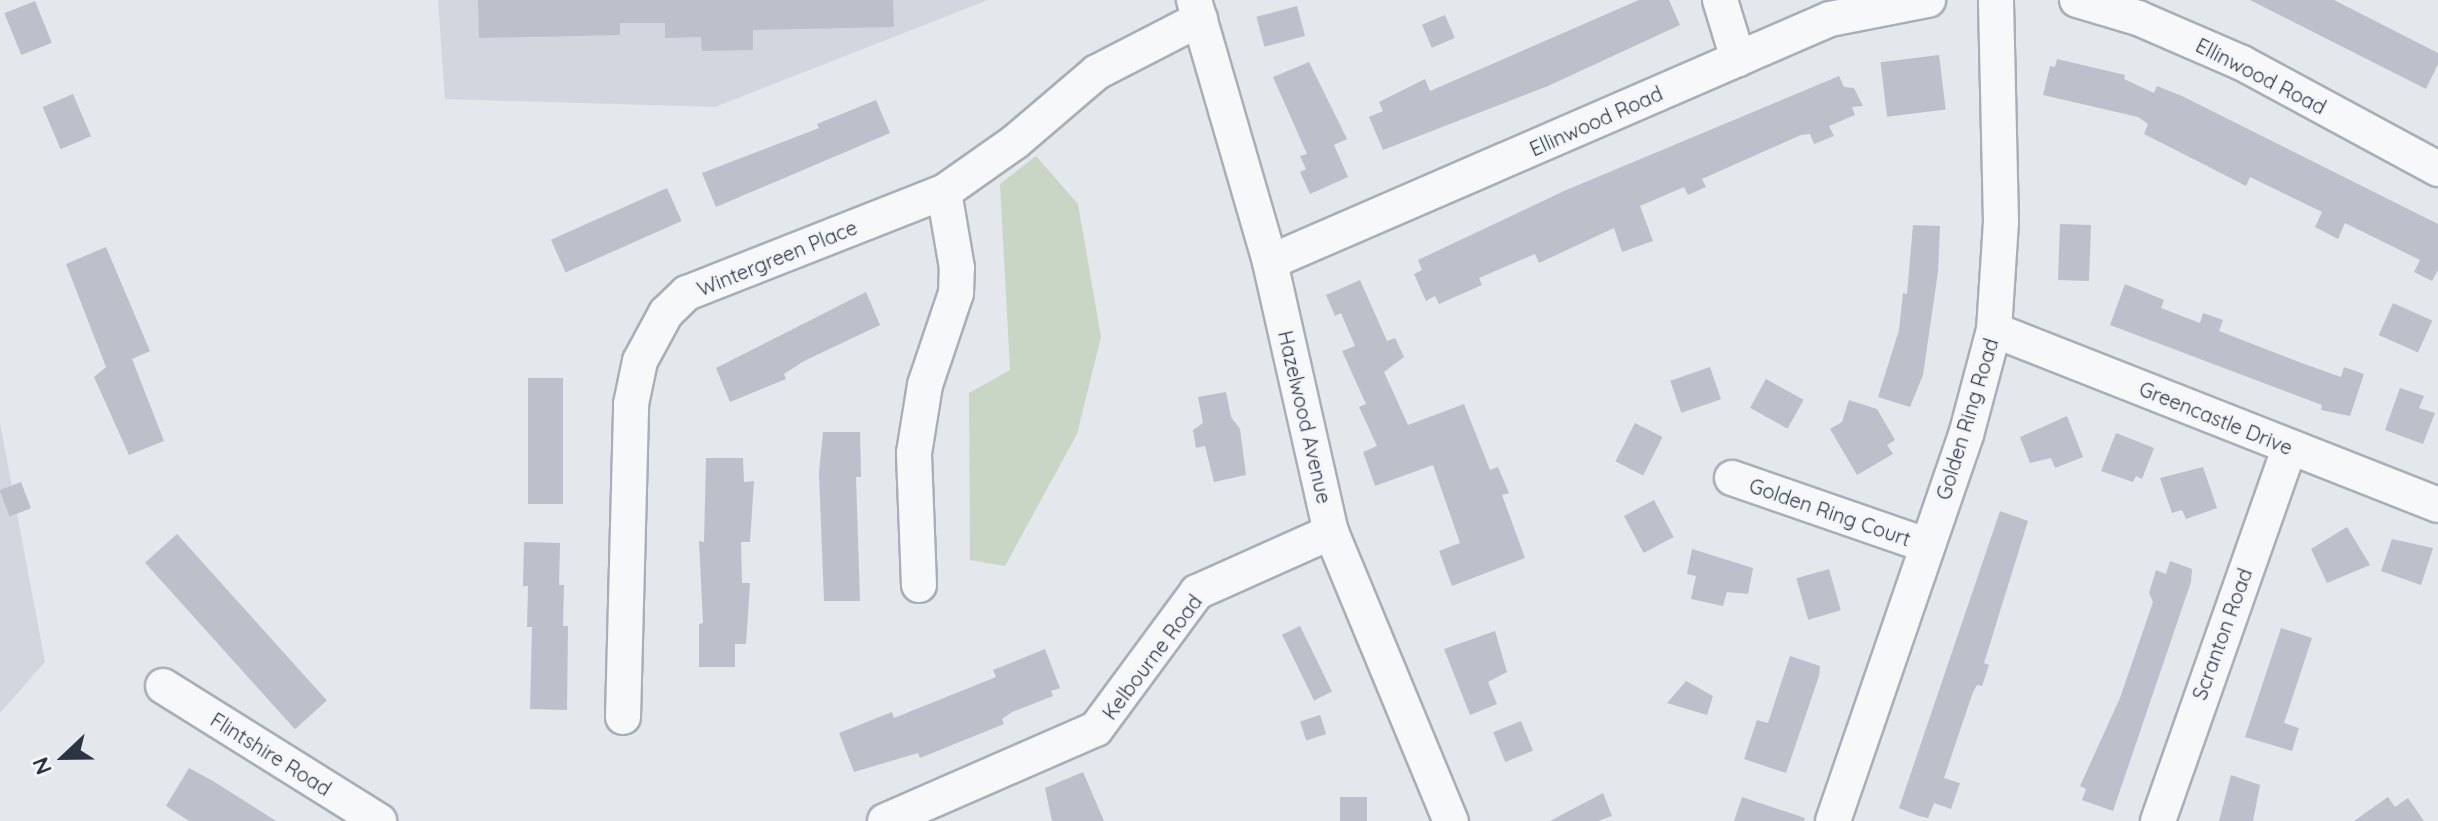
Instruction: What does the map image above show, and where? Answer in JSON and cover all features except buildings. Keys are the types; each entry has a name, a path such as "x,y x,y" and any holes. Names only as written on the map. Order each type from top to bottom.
{"street":[{"path":"1720,0 1738,59"},
{"name":"Ellinwood Road","path":"1270,262 1830,19 1928,0"},
{"name":"Golden Ring Road","path":"1833,821 1928,546 1994,330 2001,222 1996,0"},
{"name":"Ellinwood Road","path":"2077,0 2138,18 2242,63 2438,169"},
{"name":"Wintergreen Place","path":"623,717 627,450 631,404 652,331 687,293 944,192 1015,142 1097,72 1197,10"},
{"name":"Hazelwood Avenue","path":"1197,10 1270,262 1331,532 1451,821"},
{"path":"919,585 914,453 925,385 956,293 957,268 944,192"},
{"name":"Greencastle Drive","path":"1994,330 2438,505"},
{"name":"Scranton Road","path":"2158,821 2289,448"},
{"name":"Golden Ring Court","path":"1732,478 1928,546"},
{"name":"Kelbourne Road","path":"885,821 1096,729 1197,592 1331,532"},
{"name":"Flintshire Road","path":"163,686 379,821"}],"shaded area":[{"path":"438,0 988,0 715,107 445,99"},
{"path":"0,423 45,662 0,713"}],"green space":[{"path":"1036,156 1078,204 1101,337 1077,434 1005,566 970,560 969,393 1010,370 1000,184"}]}
